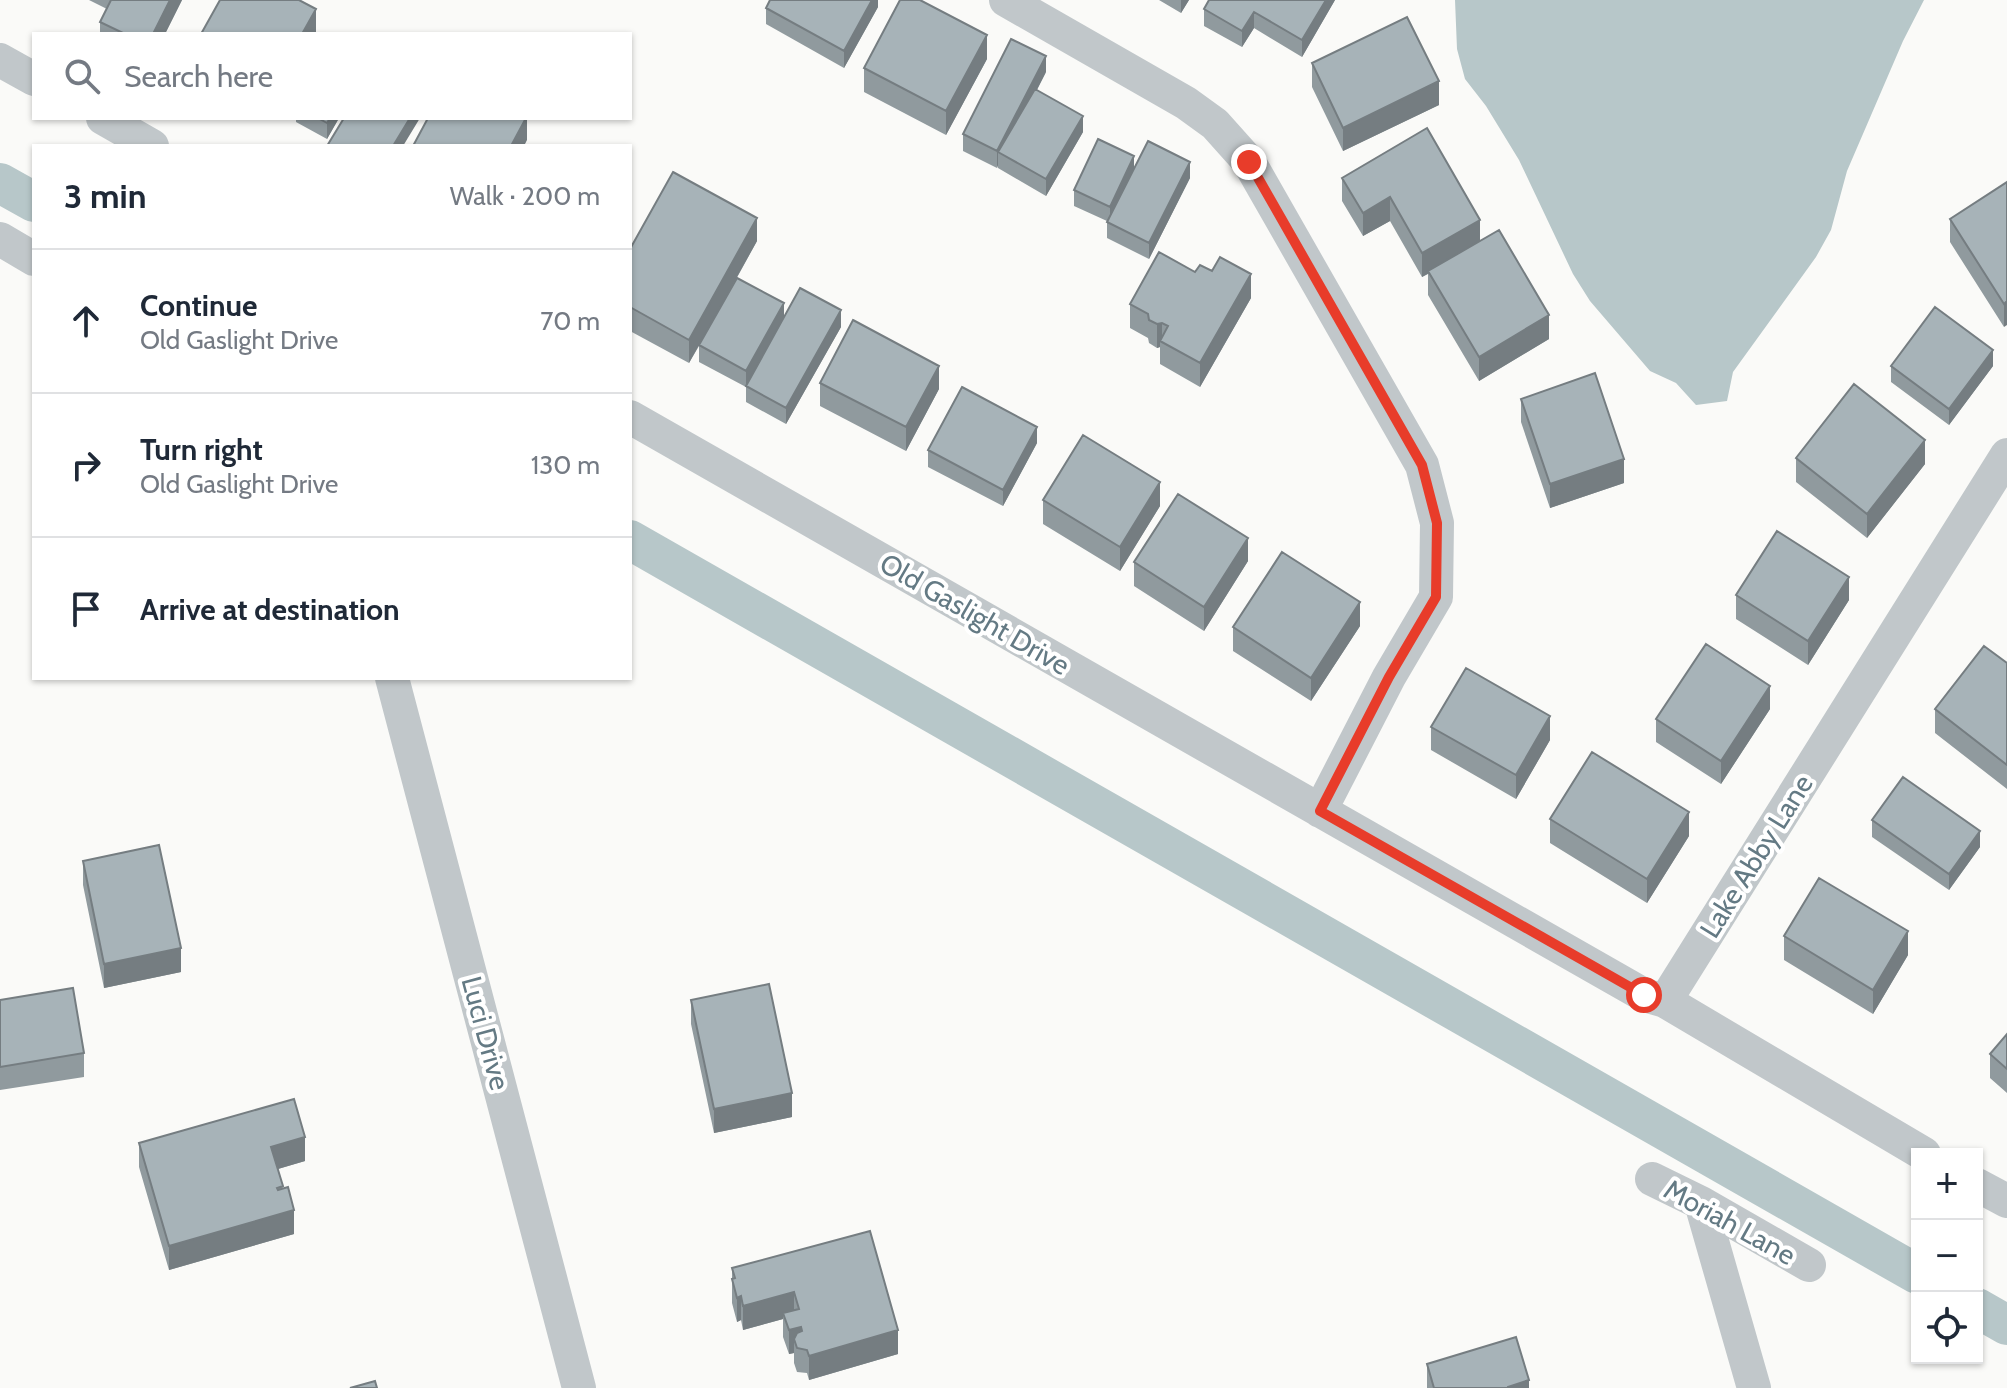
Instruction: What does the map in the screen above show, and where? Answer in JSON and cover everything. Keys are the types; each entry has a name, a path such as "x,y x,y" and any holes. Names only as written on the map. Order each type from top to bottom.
{"street":[{"path":"1006,0 1186,103 1229,138 1249,162 1422,465 1437,523 1436,597 1389,677 1320,811"},
{"path":"0,60 32,78"},
{"path":"106,120 148,144"},
{"path":"0,239 32,258"},
{"name":"Old Gaslight Drive","path":"632,418 1644,995 1665,1001"},
{"name":"Lake Abby Lane","path":"1665,1001 2007,455"},
{"name":"Luci Drive","path":"393,680 579,1388"},
{"path":"1665,1001 1914,1148"},
{"name":"Moriah Lane","path":"1652,1179 1701,1203 1809,1265"},
{"path":"1983,1188 2007,1201"},
{"path":"1701,1203 1754,1388"}],"shaded area":[{"path":"1455,0 1924,0 1847,171 1831,230 1816,257 1733,372 1727,401 1696,405 1676,383 1650,371 1590,301 1573,274 1519,160 1486,106 1465,79 1457,49"}],"building":[{"path":"111,0 170,0 154,32 121,32 100,22"},
{"path":"220,0 299,0 316,9 303,32 202,32"},
{"path":"770,0 872,0 844,51 766,8"},
{"path":"900,0 920,0 987,35 946,111 864,68"},
{"path":"1209,0 1326,0 1302,40 1254,12 1242,31 1204,9"},
{"path":"1407,17 1439,81 1343,128 1312,63"},
{"path":"1011,39 1046,56 997,151 963,134"},
{"path":"1035,89 1083,116 1046,179 998,152"},
{"path":"343,120 409,120 394,144 328,144"},
{"path":"427,120 525,120 512,144 414,144"},
{"path":"1427,128 1480,220 1422,253 1390,197 1363,213 1342,178"},
{"path":"1098,139 1134,156 1110,207 1074,190"},
{"path":"1148,141 1190,162 1149,243 1107,222"},
{"path":"673,172 757,218 689,340 632,308 632,245"},
{"path":"2007,182 2007,301 2004,304 1950,219"},
{"path":"1499,230 1549,315 1479,357 1428,271"},
{"path":"1159,252 1195,272 1200,265 1212,271 1220,257 1251,274 1200,363 1160,341 1168,326 1149,320 1148,314 1130,304"},
{"path":"737,278 784,303 746,371 699,345"},
{"path":"800,288 841,310 786,408 746,386"},
{"path":"1935,307 1993,350 1949,409 1891,366"},
{"path":"853,320 939,366 906,427 820,383"},
{"path":"1595,373 1624,459 1550,484 1521,399"},
{"path":"1854,384 1925,440 1867,514 1796,458"},
{"path":"962,387 1037,427 1003,490 928,450"},
{"path":"1083,435 1160,482 1120,547 1043,500"},
{"path":"1178,494 1248,538 1204,607 1134,562"},
{"path":"1777,531 1849,577 1808,641 1736,595"},
{"path":"1282,552 1360,602 1311,678 1233,627"},
{"path":"1706,644 1770,686 1721,761 1656,719"},
{"path":"1984,646 2007,663 2007,765 1935,709"},
{"path":"1466,668 1550,716 1516,775 1431,727"},
{"path":"1592,752 1689,812 1647,879 1550,819"},
{"path":"1903,777 1980,831 1949,874 1872,820"},
{"path":"159,845 181,948 104,964 83,861"},
{"path":"1819,878 1908,931 1873,990 1784,936"},
{"path":"769,984 792,1093 714,1109 691,1000"},
{"path":"73,988 84,1053 0,1067 0,1000"},
{"path":"2007,1034 2007,1069 1990,1054"},
{"path":"294,1099 305,1137 271,1147 283,1186 277,1188 288,1187 294,1210 169,1246 139,1143"},
{"path":"870,1231 898,1330 809,1356 807,1350 797,1348 794,1339 802,1331 801,1327 789,1330 783,1313 799,1309 794,1292 743,1306 741,1296 737,1298 732,1268"},
{"path":"1516,1337 1529,1380 1508,1388 1434,1388 1427,1364"},
{"path":"375,1381 377,1388 350,1388"}],"waterway":[{"path":"0,183 32,201"},
{"path":"632,541 1911,1271"},
{"path":"1983,1311 2007,1325"}],"route":[{"path":"1249,162 1422,465 1437,523 1436,597 1389,677 1320,811 1644,995"}]}
